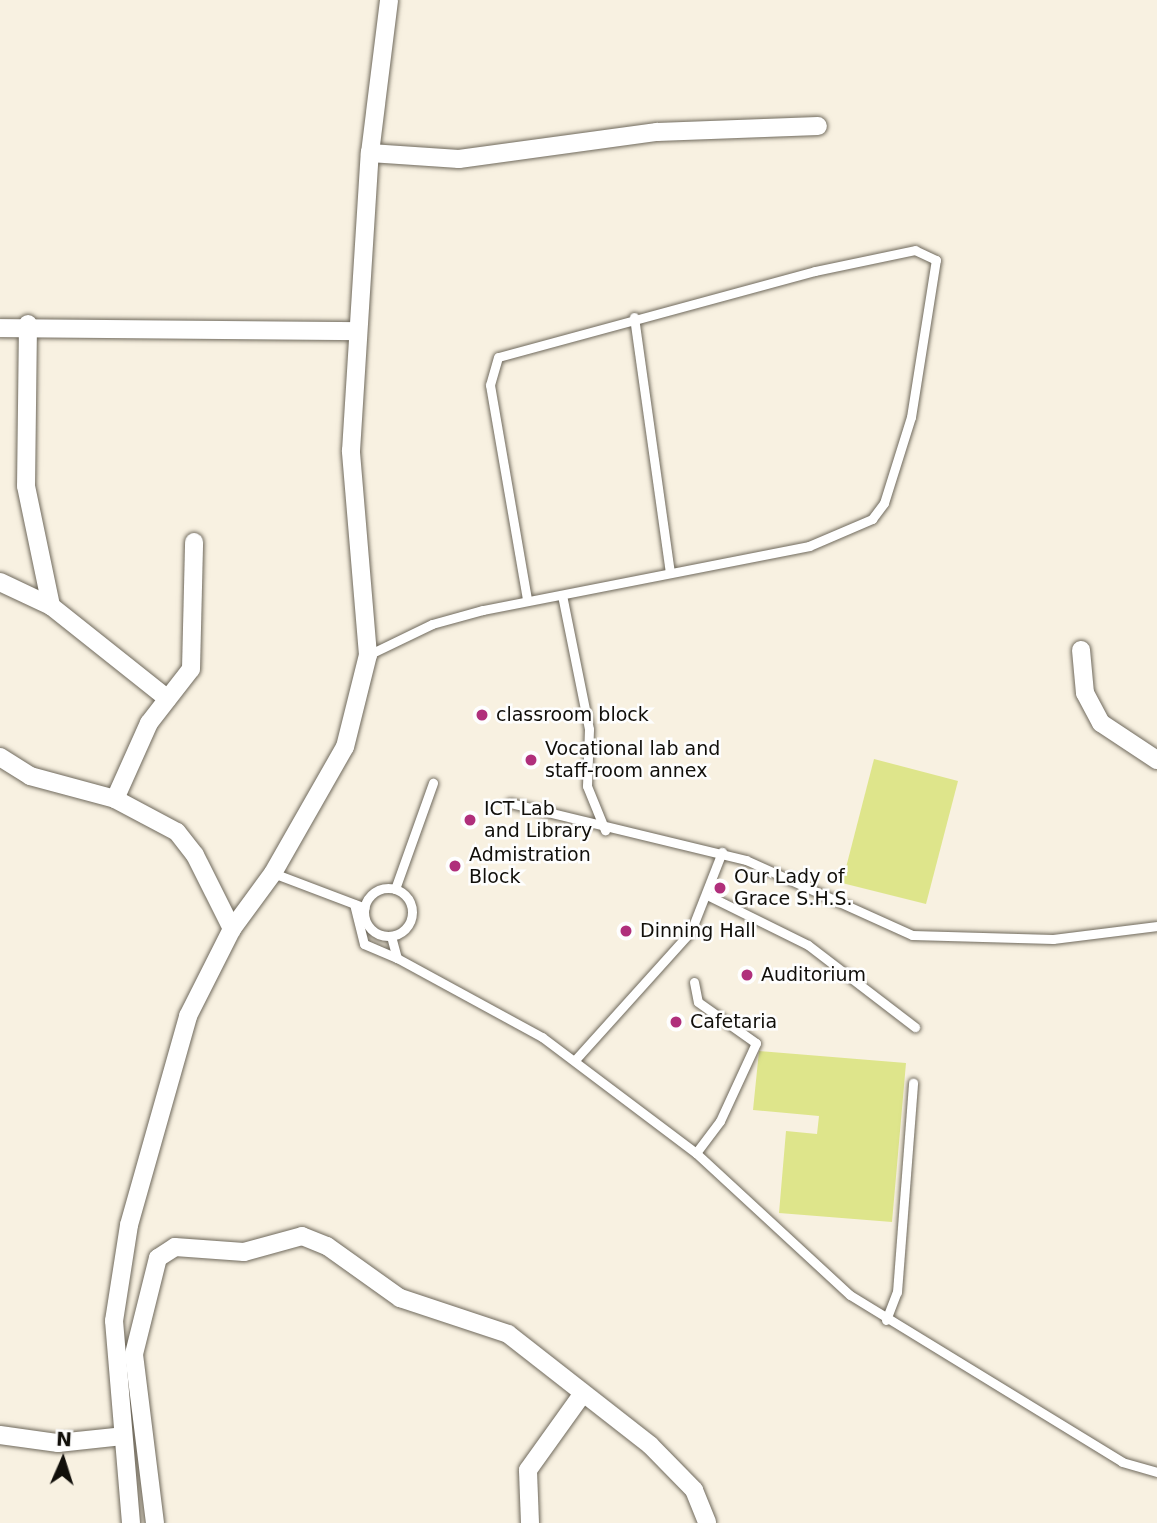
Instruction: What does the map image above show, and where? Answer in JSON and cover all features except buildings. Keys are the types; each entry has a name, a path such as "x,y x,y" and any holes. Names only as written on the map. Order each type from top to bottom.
{"street":[{"path":"131,1523 114,1321 124,1248 188,1016 232,929 273,873 345,747 368,655 351,451 370,153 389,0"},
{"path":"370,153 459,159 657,132 818,125"},
{"path":"0,328 28,324 359,331"},
{"path":"28,324 26,486 51,607"},
{"path":"115,799 149,723 191,669 194,542"},
{"path":"0,582 51,607 168,699"},
{"path":"1082,650 1085,693 1101,723 1157,760"},
{"path":"0,757 30,776 115,799 187,843 232,929"},
{"path":"155,1523 134,1354 154,1268 167,1249 244,1252 293,1237 313,1239 400,1298 501,1330 581,1396 650,1445 694,1490 707,1523"},
{"path":"530,1523 528,1470 581,1396"},
{"path":"0,1435 58,1443 123,1436"}],"lane":[{"path":"368,655 432,624 527,600 809,546 877,514 912,417 936,260 915,250 634,317 508,352 494,362 490,385 527,600"},
{"path":"634,317 670,572"},
{"path":"562,595 589,729 587,786 605,830"},
{"path":"395,889 433,783"},
{"path":"509,803 605,830 722,852 912,935 1053,939 1157,926"},
{"path":"575,1060 676,951 709,896 722,852"},
{"path":"273,873 365,908"},
{"path":"395,889 408,898 412,913 407,928 391,936 372,929 365,908 373,894 395,889"},
{"path":"709,896 808,946 915,1027"},
{"path":"354,904 364,944 397,958 575,1060 695,1153 828,1278 886,1320 1122,1462 1155,1470"},
{"path":"391,936 397,958"},
{"path":"694,982 698,1002 755,1043 720,1121 695,1153"},
{"path":"886,1320 897,1292 913,1083"}],"green space":[{"path":"874,759 958,781 926,904 842,883"},
{"path":"759,1051 906,1063 892,1222 779,1213 786,1131 817,1134 819,1116 753,1110"}],"place":[{"name":"classroom block","path":"482,715"},
{"name":"Vocational lab and staff-room annex","path":"531,760"},
{"name":"ICT Lab and Library","path":"470,820"},
{"name":"Admistration Block","path":"455,866"},
{"name":"Our Lady of Grace S.H.S.","path":"720,888"},
{"name":"Dinning Hall","path":"626,931"},
{"name":"Auditorium","path":"747,975"},
{"name":"Cafetaria","path":"676,1022"}]}
